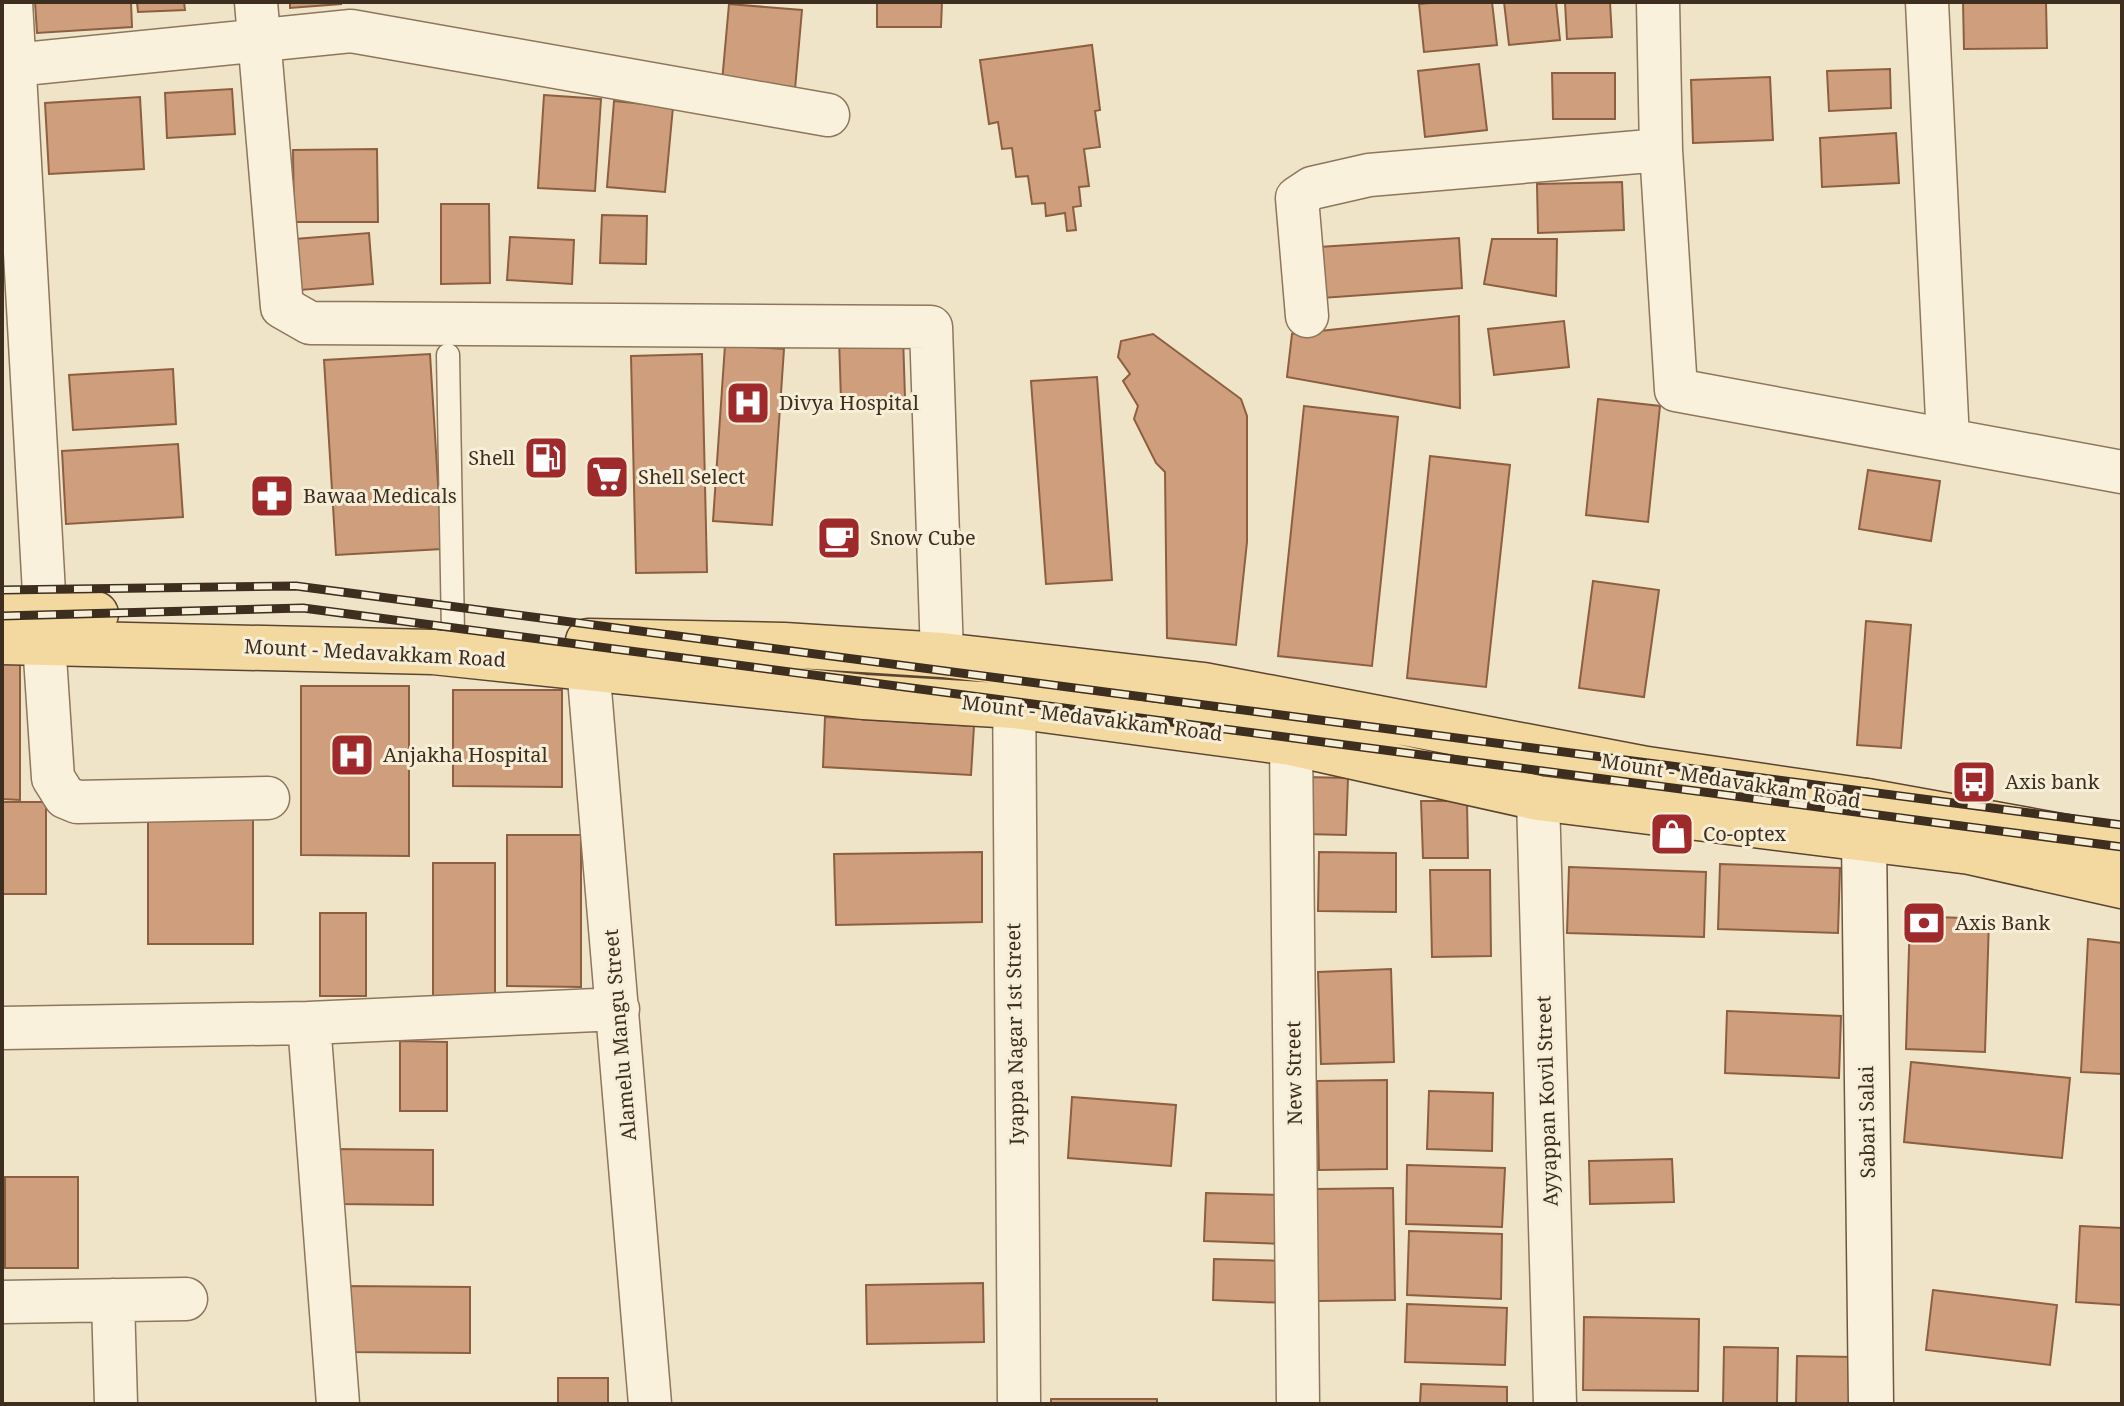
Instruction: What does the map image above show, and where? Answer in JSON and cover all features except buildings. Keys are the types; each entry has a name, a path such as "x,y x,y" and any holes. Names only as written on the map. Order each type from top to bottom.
{"main road":[{"name":"Mount - Medavakkam Road","path":"2,611 30,632 433,652 864,697 1014,706 1291,743 1538,798 1865,821 2122,847"},
{"name":"Mount - Medavakkam Road","path":"30,632 453,633 588,641 784,645 942,655 1204,685 1647,769 1865,821 1970,852 2122,886"},
{"name":"Sabari Salai","path":"1865,821 1871,1404"}],"street":[{"path":"11,2 14,65 13,267 30,632 53,778 65,797 77,802 268,798"},
{"path":"1658,2 1661,150 1676,390 2122,472"},
{"path":"1927,2 1948,440"},
{"path":"14,65 258,21 351,31 828,115"},
{"path":"258,21 282,307 310,323 931,327 942,655"},
{"path":"1307,316 1297,198 1312,188 1369,175 1661,150"},
{"name":"Iyappa Nagar 1st Street","path":"1014,663 1019,1404"},
{"name":"Alamelu Mangu Street","path":"588,666 650,1404"},
{"name":"New Street","path":"1291,743 1298,1404"},
{"name":"Ayyappan Kovil Street","path":"1538,798 1555,1404"},
{"path":"2,1028 309,1023 618,1009"},
{"path":"309,1023 338,1404"},
{"path":"2,1302 186,1299"},
{"path":"113,1300 116,1404"}],"lane":[{"path":"448,355 453,633"}],"railway":[{"path":"2,590 296,586 2122,825"},
{"path":"2,616 303,608 2122,847"}],"place":[{"name":"Divya Hospital","path":"748,403"},
{"name":"Shell","path":"546,458"},
{"name":"Shell Select","path":"607,477"},
{"name":"Bawaa Medicals","path":"272,496"},
{"name":"Snow Cube","path":"839,538"},
{"name":"Anjakha Hospital","path":"352,755"},
{"name":"Axis bank","path":"1974,782"},
{"name":"Co-optex","path":"1672,834"},
{"name":"Axis Bank","path":"1924,923"}]}
